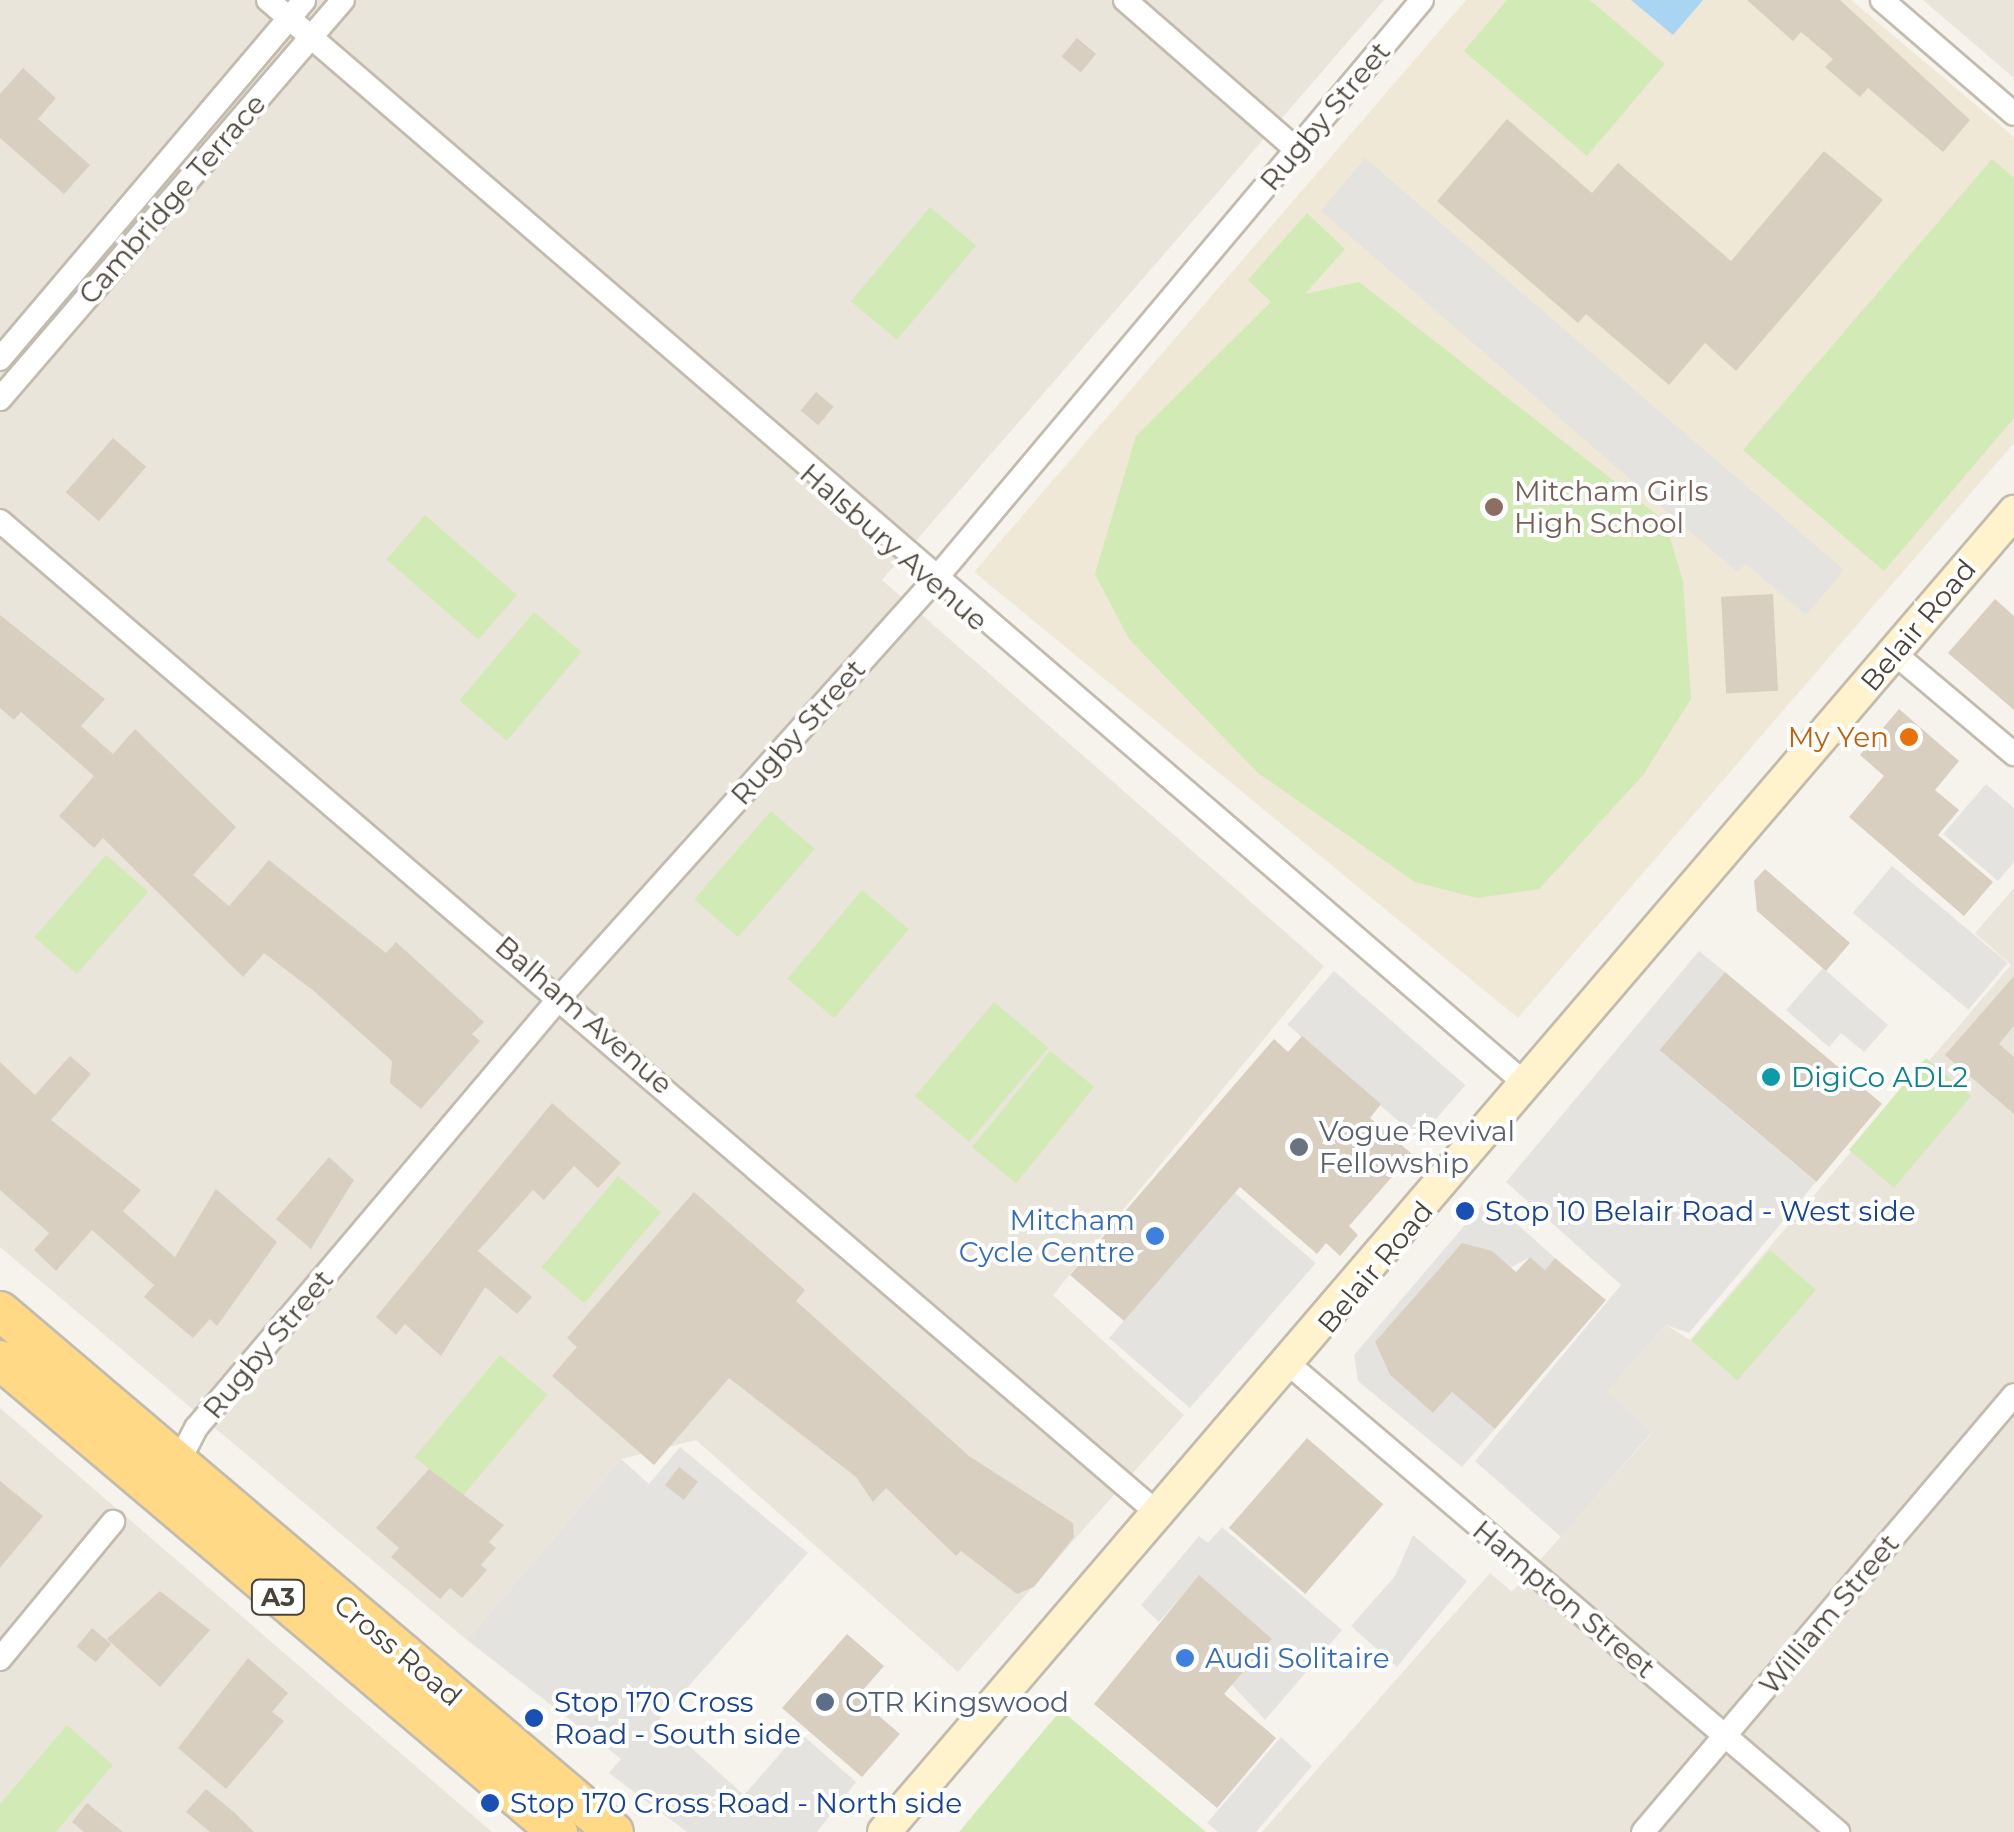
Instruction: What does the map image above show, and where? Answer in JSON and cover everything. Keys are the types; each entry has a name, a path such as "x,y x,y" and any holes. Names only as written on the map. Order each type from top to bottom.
{"highway":[{"name":"Cross Road","path":"0,1311 614,1832"},
{"name":"Cross Road","path":"0,1360 558,1832"}],"main road":[{"name":"Belair Road","path":"884,1832 1291,1366 2014,512"}],"street":[{"name":"Halsbury Avenue","path":"268,0 296,9 312,37 933,582 1528,1086"},
{"name":"Cambridge Terrace","path":"0,399 343,0"},
{"path":"1125,0 1297,150"},
{"name":"Rugby Street","path":"178,1465 196,1428 562,995 933,582 1422,0"},
{"path":"1882,0 2014,114"},
{"name":"Cambridge Terrace","path":"0,359 296,9"},
{"path":"162,168 182,187"},
{"path":"102,238 122,256"},
{"path":"50,300 70,317"},
{"name":"Balham Avenue","path":"0,521 562,995 1160,1516"},
{"path":"1894,653 2014,754"},
{"name":"Hampton Street","path":"1291,1366 1838,1832"},
{"name":"William Street","path":"1643,1832 2014,1394"},
{"path":"0,1659 113,1522"}],"shaded area":[{"path":"0,0 1384,0 882,580 1324,966 1053,1295 1184,1415 958,1672 696,1440 621,1459 467,1640 0,1247"},
{"name":"Mitcham Girls High School","path":"1466,0 1851,0 2014,137 2014,443 1518,1018 974,572"},
{"path":"1923,0 2014,0 2014,78"},
{"path":"1365,158 1844,570 1806,615 1746,564 1737,572 1321,211"},
{"path":"1986,784 2014,808 2014,862 1998,881 1943,834"},
{"path":"1892,866 2008,963 1968,1010 1853,913"},
{"path":"2014,888 2014,1832 1262,1832 1490,1573 1512,1592 1652,1433 1606,1393 1666,1325 1690,1340 2011,965 1975,933"},
{"path":"1699,951 1725,972 1660,1051 1816,1182 1689,1333 1666,1325 1607,1392 1652,1432 1561,1537 1475,1461 1621,1285 1506,1182"},
{"path":"1823,968 1888,1025 1864,1052 1841,1033 1829,1047 1786,1010"},
{"path":"1334,971 1465,1085 1419,1139 1287,1025"},
{"path":"1235,1193 1316,1263 1190,1408 1109,1338"},
{"path":"1488,1198 1555,1258 1545,1270 1530,1257 1375,1342 1390,1375 1433,1413 1452,1392 1495,1429 1462,1467 1358,1381 1354,1355"},
{"path":"0,1408 492,1832 0,1832"},
{"path":"680,1447 808,1553 659,1719 744,1795 799,1732 856,1782 817,1832 687,1832 609,1773 621,1759 467,1640 621,1459 649,1484"},
{"path":"1222,1527 1342,1630 1265,1720 1232,1685 1271,1640 1199,1576 1159,1622 1141,1605 1199,1536 1208,1543"},
{"path":"1413,1535 1467,1581 1397,1667 1351,1626 1395,1576"},
{"path":"1281,1737 1312,1766 1256,1832 1218,1832 1207,1823"}],"green space":[{"path":"1507,0 1590,0 1665,64 1587,156 1464,51"},
{"path":"1992,159 2014,178 2014,418 1884,571 1743,450"},
{"path":"930,207 976,246 897,340 851,301"},
{"path":"1307,213 1345,249 1305,294 1359,282 1665,521 1683,581 1691,699 1643,775 1539,889 1477,898 1415,882 1258,773 1129,639 1095,574 1136,436 1271,302 1248,280"},
{"path":"425,515 517,595 478,640 386,560"},
{"path":"534,612 581,652 507,741 459,701"},
{"path":"771,811 815,849 738,937 694,899"},
{"path":"106,855 148,892 77,974 34,937"},
{"path":"862,890 909,929 834,1018 787,979"},
{"path":"994,1002 1048,1048 969,1142 915,1096"},
{"path":"1050,1051 1094,1087 1016,1183 972,1147"},
{"path":"1926,1058 1971,1096 1894,1188 1849,1150"},
{"path":"618,1176 661,1212 584,1303 542,1267"},
{"path":"1770,1250 1816,1290 1737,1381 1691,1341"},
{"path":"500,1355 547,1395 462,1497 415,1457"},
{"path":"1061,1710 1206,1832 959,1832"},
{"path":"67,1725 113,1765 56,1832 0,1832 0,1804"}],"water":[{"path":"1631,0 1703,0 1673,35"}],"building":[{"path":"1747,0 1840,0 1970,120 1943,152 1868,88 1860,97 1825,67 1833,59 1801,32 1793,41"},
{"path":"1077,38 1096,54 1081,72 1062,56"},
{"path":"23,68 56,98 38,119 90,165 64,194 0,138 0,94"},
{"path":"1507,119 1592,193 1618,163 1731,261 1824,151 1883,200 1736,371 1705,343 1669,385 1586,314 1578,323 1437,201"},
{"path":"816,392 834,407 818,425 801,410"},
{"path":"113,438 146,467 99,521 66,492"},
{"path":"1773,594 1778,691 1726,694 1721,597"},
{"path":"1995,599 2014,616 2014,710 1948,653"},
{"path":"0,615 105,699 81,726 113,754 135,729 236,827 193,875 229,906 269,860 386,953 396,942 484,1022 472,1034 480,1041 421,1109 390,1083 392,1061 315,992 264,953 243,977 103,838 94,848 59,816 94,776 21,712 14,720 0,708"},
{"path":"1899,709 1959,761 1935,790 1959,810 1938,835 1993,882 1964,916 1849,817 1884,776 1860,755"},
{"path":"1765,869 1850,943 1826,971 1757,911 1754,881"},
{"name":"DigiCo ADL2","path":"1725,972 1882,1104 1816,1182 1659,1050"},
{"path":"2014,976 2014,1026 1999,1044 2014,1057 2014,1114 1945,1055"},
{"name":"Vogue Revival Fellowship","path":"1302,1036 1381,1104 1370,1118 1412,1154 1349,1226 1358,1235 1340,1256 1326,1243 1317,1254 1240,1187 1124,1321 1070,1275 1274,1039 1288,1052"},
{"path":"70,1056 91,1074 51,1120 141,1190 123,1211 175,1257 216,1189 277,1242 217,1326 210,1319 193,1338 144,1297 154,1285 92,1230 56,1271 34,1250 49,1233 0,1190 0,1062 35,1095"},
{"path":"552,1103 621,1163 598,1188 574,1166 544,1200 533,1190 478,1251 532,1297 517,1314 485,1287 441,1356 405,1324 396,1335 376,1317"},
{"path":"329,1157 354,1180 311,1249 276,1219"},
{"path":"694,1192 805,1290 796,1301 969,1456 1073,1523 1074,1537 1034,1587 1017,1594 961,1551 956,1556 886,1488 873,1502 856,1477 729,1378 654,1465 552,1376 577,1347 567,1338"},
{"path":"1462,1243 1492,1251 1516,1272 1530,1257 1545,1270 1555,1258 1606,1300 1495,1429 1452,1392 1433,1413 1390,1375 1375,1342"},
{"path":"1307,1438 1383,1504 1305,1594 1229,1528"},
{"path":"679,1467 698,1482 684,1500 665,1485"},
{"path":"429,1469 504,1525 489,1542 496,1548 481,1565 487,1570 462,1598 450,1588 440,1599 391,1557 399,1548 376,1528"},
{"path":"0,1481 43,1516 0,1568"},
{"path":"1199,1575 1272,1639 1224,1694 1276,1738 1217,1808 1094,1704"},
{"path":"160,1591 210,1630 160,1687 107,1639"},
{"path":"92,1628 111,1644 96,1662 77,1646"},
{"name":"OTR Kingswood","path":"847,1634 884,1666 857,1697 900,1734 862,1777 782,1708"},
{"path":"248,1658 288,1693 272,1712 284,1721 226,1789 178,1748"},
{"path":"206,1789 254,1832 210,1832 186,1812"},
{"path":"87,1803 123,1832 84,1832 72,1822"}],"place":[{"name":"Mitcham Girls High School","path":"1494,507"},
{"name":"My Yen","path":"1909,737"},
{"name":"DigiCo ADL2","path":"1771,1077"},
{"name":"Vogue Revival Fellowship","path":"1299,1147"},
{"name":"Stop 10 Belair Road - West side","path":"1465,1211"},
{"name":"Mitcham Cycle Centre","path":"1155,1236"},
{"name":"Audi Solitaire","path":"1185,1658"},
{"name":"OTR Kingswood","path":"825,1702"},
{"name":"Stop 170 Cross Road - South side","path":"534,1718"},
{"name":"Stop 170 Cross Road - North side","path":"490,1803"}]}
